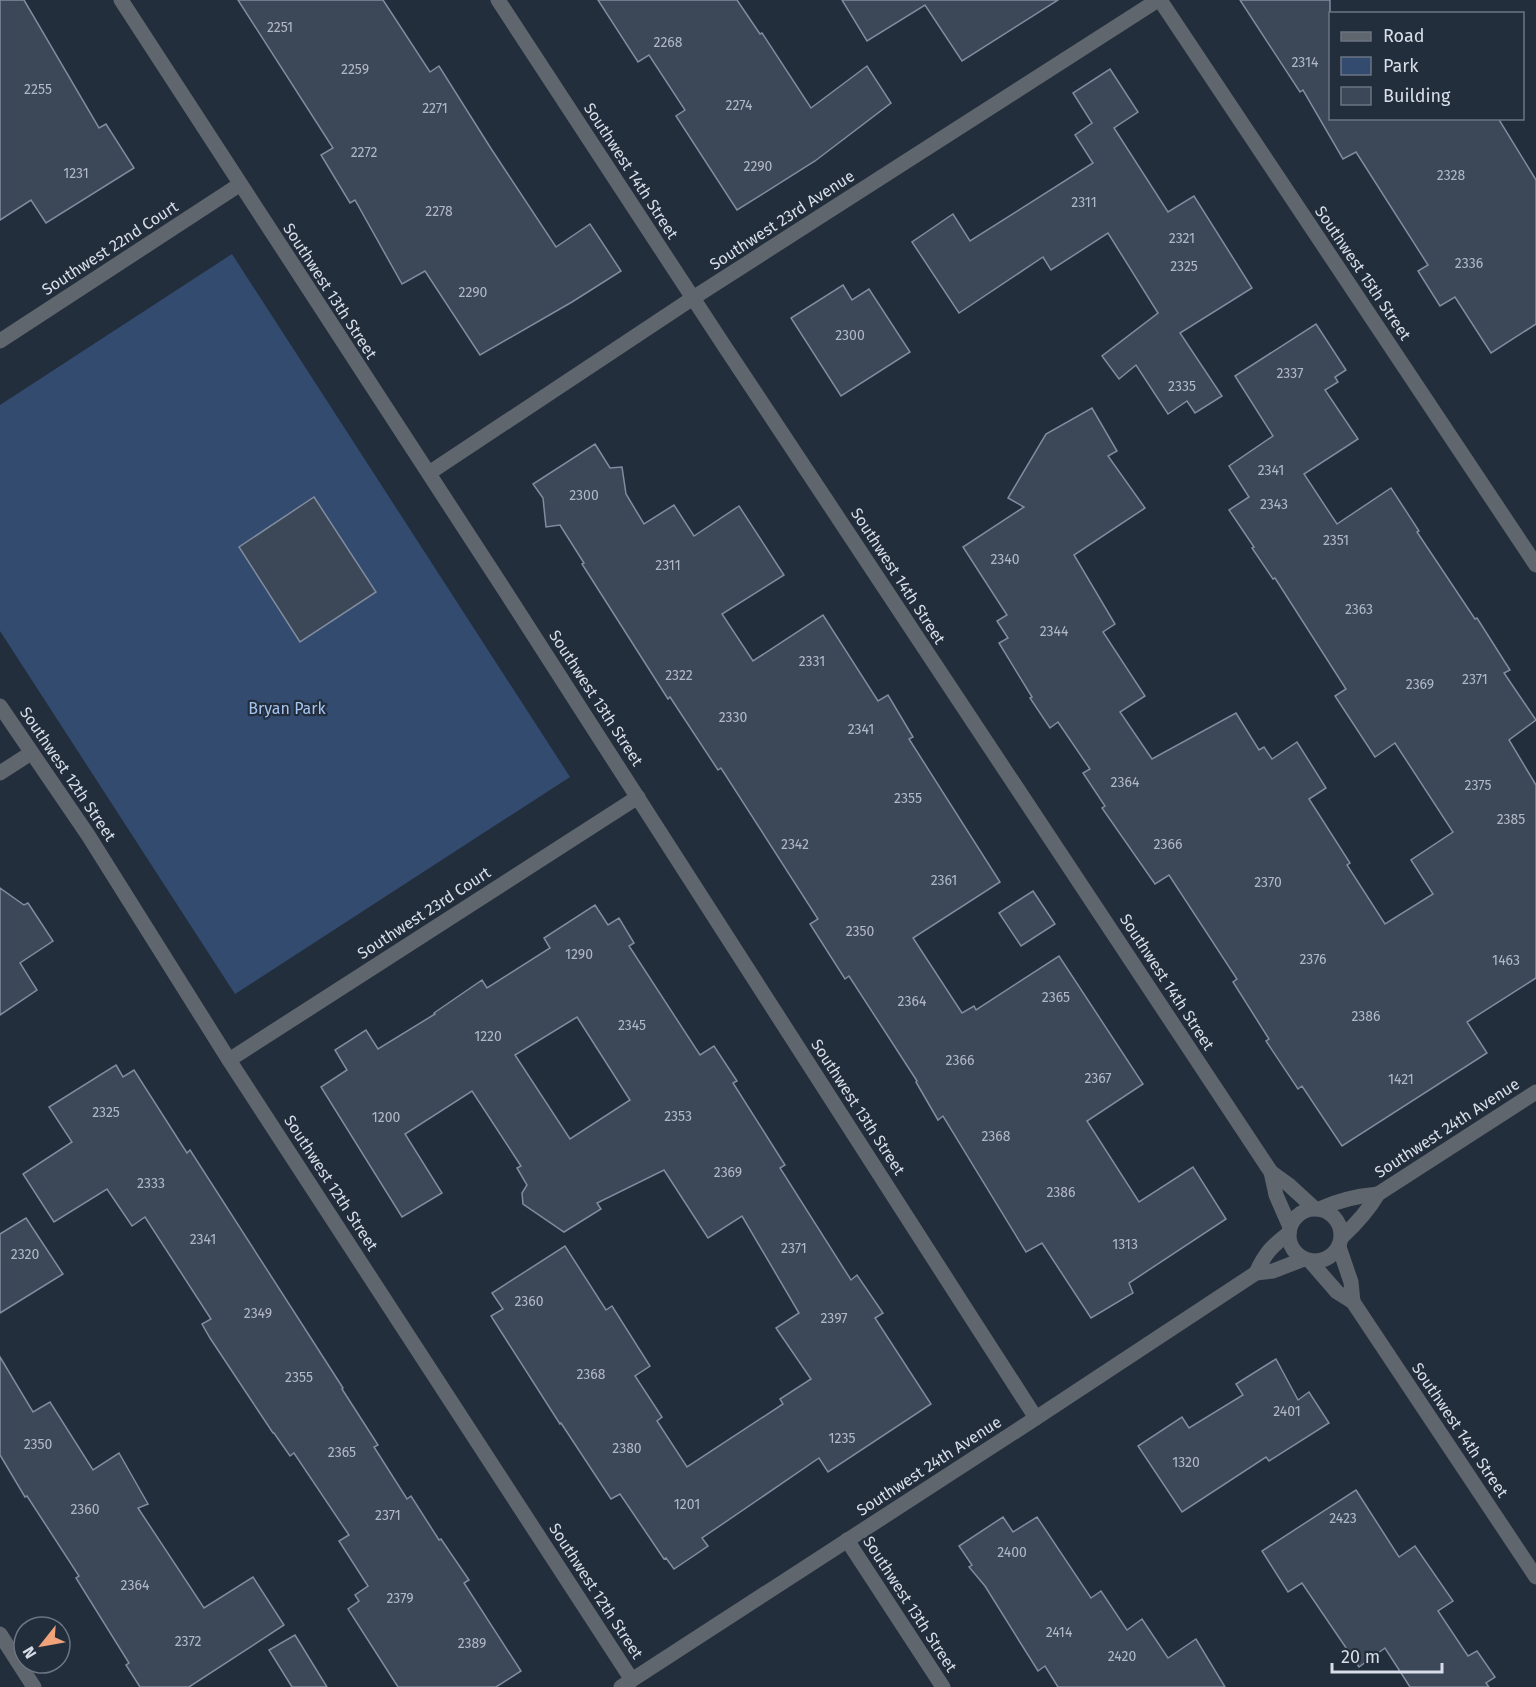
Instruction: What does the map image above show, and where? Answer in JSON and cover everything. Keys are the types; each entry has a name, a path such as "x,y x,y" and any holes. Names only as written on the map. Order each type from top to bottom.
{"street":[{"name":"Southwest 13th Street","path":"121,0 239,185 429,473 1036,1418"},
{"name":"Southwest 14th Street","path":"498,0 1271,1172 1316,1209"},
{"name":"Southwest 23rd Avenue","path":"429,473 693,298 1159,0"},
{"name":"Southwest 15th Street","path":"1159,0 1536,565"},
{"name":"Southwest 22nd Court","path":"0,341 239,185"},
{"name":"Southwest 12th Street","path":"0,706 88,835 627,1683"},
{"path":"0,773 32,753"},
{"name":"Southwest 23rd Court","path":"230,1060 638,797"},
{"name":"Southwest 24th Avenue","path":"1340,1242 1369,1209 1378,1194 1536,1092"},
{"name":"Southwest 14th Street","path":"1271,1172 1276,1195 1290,1230"},
{"name":"Southwest 24th Avenue","path":"1316,1209 1340,1200 1378,1194"},
{"path":"1316,1209 1326,1211 1338,1222 1341,1229 1340,1242 1335,1253 1323,1260 1307,1260 1299,1256 1291,1246 1290,1230 1297,1216 1308,1210 1316,1209"},
{"name":"Southwest 24th Avenue","path":"1256,1273 1263,1258 1290,1230"},
{"name":"Southwest 14th Street","path":"1340,1242 1351,1282 1353,1302"},
{"name":"Southwest 14th Street","path":"1307,1260 1337,1292 1353,1302 1536,1577"},
{"name":"Southwest 24th Avenue","path":"627,1683 1256,1273 1273,1271 1307,1260"},
{"name":"Southwest 13th Street","path":"847,1540 943,1687"},
{"path":"0,1634 34,1687"}],"green space":[{"name":"Bryan Park","path":"232,254 570,777 235,994 0,631 0,405"}],"building":[{"path":"0,0 24,0 99,128 106,124 134,168 46,223 31,200 0,220"},
{"path":"238,0 383,0 430,72 439,66 556,247 590,224 621,271 480,355 425,271 402,284 355,200 350,203 321,155 333,148"},
{"path":"598,0 737,0 760,34 762,33 811,108 867,66 891,103 815,161 737,210 676,116 685,110 649,55 638,62"},
{"path":"842,0 1058,0 962,61 925,5 867,41"},
{"path":"1240,0 1330,0 1329,120 1499,120 1536,180 1536,324 1491,353 1455,297 1440,306 1418,271 1428,265 1356,152 1343,159 1303,90 1300,92"},
{"path":"1110,69 1138,112 1114,128 1168,212 1194,196 1252,288 1180,333 1222,396 1195,413 1187,401 1168,414 1136,365 1119,379 1102,356 1158,313 1108,233 1051,270 1043,257 959,313 912,242 953,214 970,241 1093,163 1075,135 1092,123 1073,93"},
{"path":"843,285 852,300 869,289 910,352 841,396 791,318"},
{"path":"1316,324 1346,370 1335,377 1338,382 1325,390 1358,439 1304,474 1337,524 1391,488 1419,531 1417,532 1510,670 1504,673 1536,720 1509,740 1536,785 1536,978 1467,1022 1487,1053 1342,1146 1302,1086 1298,1089 1266,1041 1269,1039 1233,982 1237,979 1169,875 1155,884 1102,808 1105,806 1083,773 1090,769 1058,722 1050,728 1030,698 1032,697 999,643 1008,638 997,621 1007,615 963,547 1024,507 1008,498 1046,434 1092,408 1117,451 1108,456 1145,508 1074,555 1115,624 1103,632 1145,696 1120,712 1152,759 1236,713 1259,750 1264,747 1272,759 1297,742 1326,788 1309,799 1350,863 1347,865 1385,924 1433,894 1411,860 1453,832 1395,743 1375,757 1335,696 1346,689 1229,510 1249,497 1229,466 1273,436 1235,376"},
{"path":"595,444 610,468 622,467 626,494 644,524 674,505 694,536 739,506 784,575 722,614 753,661 823,615 878,701 888,695 913,737 909,739 1000,882 913,938 962,1013 974,1006 976,1010 1059,956 1143,1084 1087,1121 1139,1202 1193,1167 1226,1219 1129,1283 1133,1293 1091,1318 1042,1243 1026,1252 943,1116 938,1120 917,1081 849,976 845,979 810,924 818,919 721,768 718,770 670,697 668,699 582,564 584,563 560,525 546,527 543,498 533,484"},
{"path":"314,497 376,592 300,642 239,547"},
{"path":"0,888 24,905 28,903 53,941 20,963 37,990 0,1015"},
{"path":"1033,891 1055,924 1021,946 999,913"},
{"path":"595,905 608,925 619,918 634,943 629,946 700,1055 714,1046 737,1081 733,1083 785,1165 780,1168 851,1280 857,1275 883,1313 875,1318 931,1404 828,1472 819,1458 702,1538 708,1546 674,1569 666,1558 664,1559 620,1494 611,1499 560,1424 491,1316 503,1309 492,1293 565,1246 606,1310 612,1306 650,1366 635,1376 662,1417 657,1421 687,1467 783,1404 780,1399 811,1379 776,1328 799,1313 742,1216 708,1238 664,1170 597,1203 601,1209 564,1232 523,1204 522,1193 527,1185 517,1168 521,1166 472,1091 405,1134 442,1193 402,1217 321,1087 347,1070 335,1050 366,1030 378,1049 435,1014 482,980 487,988 550,948 544,938","holes":["577,1017 630,1100 570,1139 515,1055"]},
{"path":"116,1065 123,1077 134,1070 187,1153 190,1150 343,1388 378,1445 374,1447 407,1499 411,1496 439,1540 441,1539 469,1580 464,1583 521,1671 496,1687 398,1687 348,1609 359,1601 355,1595 368,1586 339,1541 349,1535 294,1453 290,1456 273,1433 210,1338 202,1324 211,1319 145,1217 132,1226 107,1189 54,1222 23,1174 72,1142 49,1107"},
{"path":"26,1218 63,1274 0,1313 0,1234"},
{"path":"0,1357 33,1412 50,1402 93,1470 119,1453 148,1504 138,1508 204,1608 253,1577 284,1625 189,1687 140,1687 126,1665 129,1663 76,1578 79,1576 27,1496 25,1497 0,1455"},
{"path":"1276,1359 1298,1400 1309,1392 1329,1423 1269,1461 1266,1457 1182,1512 1138,1446 1182,1417 1189,1428 1243,1395 1236,1384"},
{"path":"1356,1490 1399,1557 1415,1546 1453,1601 1438,1611 1468,1656 1477,1651 1495,1677 1486,1683 1489,1687 1410,1687 1385,1648 1359,1667 1302,1583 1288,1592 1262,1551"},
{"path":"1003,1517 1013,1532 1037,1517 1091,1598 1101,1591 1127,1630 1142,1619 1168,1658 1196,1639 1225,1687 1058,1687 1045,1666 1038,1671 985,1586 969,1567 972,1565 959,1546"},
{"path":"295,1635 327,1687 292,1687 269,1650"}]}
